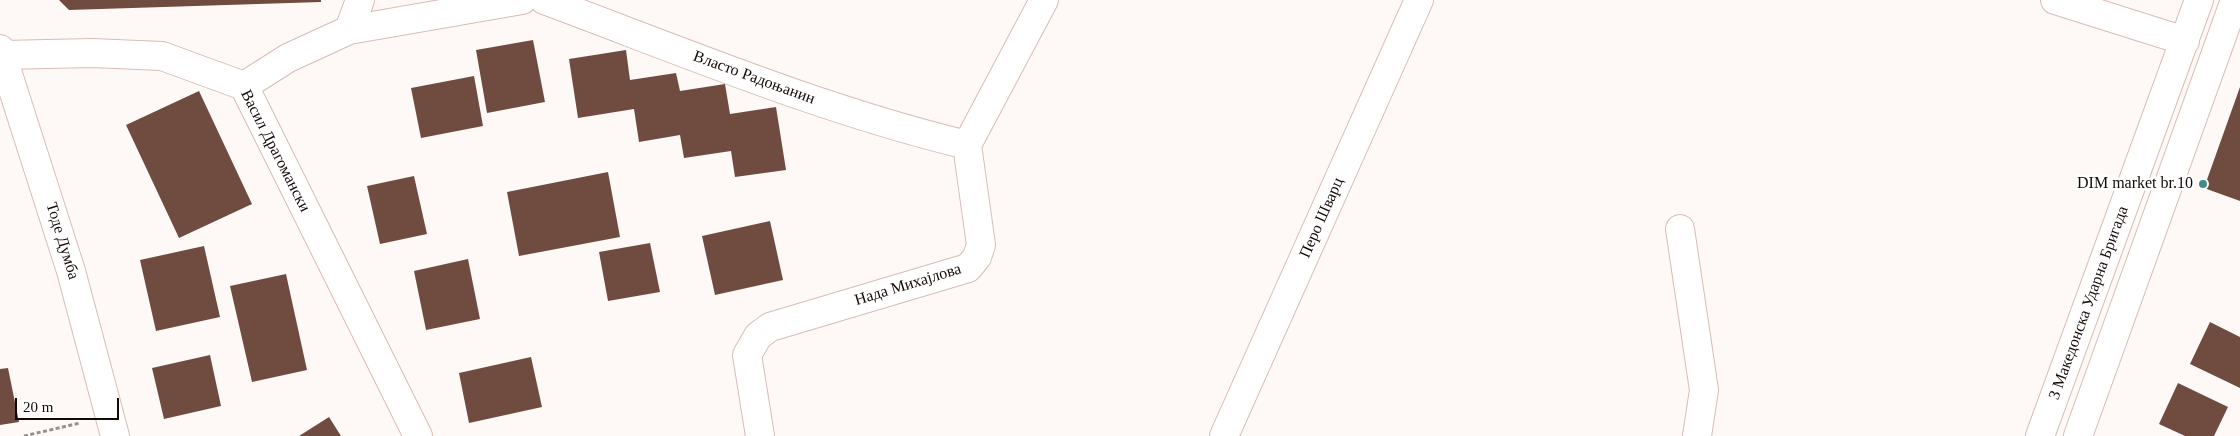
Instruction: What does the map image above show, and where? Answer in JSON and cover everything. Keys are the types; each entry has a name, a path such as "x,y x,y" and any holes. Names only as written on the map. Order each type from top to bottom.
{"street":[{"path":"349,30 360,0"},
{"path":"244,86 288,58 349,30 522,0"},
{"name":"Власто Радоњанин","path":"544,0 846,112 911,132 967,145"},
{"path":"967,145 1044,0"},
{"name":"Перо Шварц","path":"1224,436 1419,0"},
{"path":"2055,0 2185,41"},
{"name":"3 Македонска Ударна Бригада","path":"2040,436 2199,0"},
{"path":"2078,436 2232,35 2235,0"},
{"name":"Васил Драгомански","path":"1,52 162,56 244,86 418,436"},
{"name":"Тоде Думба","path":"1,52 72,271 91,340 111,426"},
{"name":"Нада Михајлова","path":"760,436 747,355 758,336 770,327 968,268 977,257 981,245 967,145"},
{"path":"1680,229 1704,390 1697,436"}],"path":[{"path":"24,436 111,426"}],"building":[{"path":"59,0 321,0 321,2 69,10"},
{"path":"533,40 545,102 487,113 476,50"},
{"path":"626,50 630,80 676,73 680,91 725,84 730,114 776,107 786,170 735,177 731,151 684,158 680,135 639,142 634,109 578,118 569,59"},
{"path":"474,76 483,126 421,138 411,88"},
{"path":"2240,87 2240,201 2204,188"},
{"path":"199,91 252,204 179,238 126,125"},
{"path":"608,172 620,237 519,256 507,192"},
{"path":"414,176 427,234 380,244 367,186"},
{"path":"770,221 783,280 715,295 702,236"},
{"path":"650,243 660,292 608,301 599,252"},
{"path":"204,246 220,317 156,331 140,260"},
{"path":"468,259 480,319 426,330 414,271"},
{"path":"286,274 307,370 252,382 230,286"},
{"path":"2210,322 2240,337 2240,388 2190,364"},
{"path":"210,355 221,406 164,419 152,368"},
{"path":"531,357 542,407 469,423 459,373"},
{"path":"8,368 19,422 0,425 0,369"},
{"path":"2178,383 2228,407 2214,436 2185,436 2159,424"},
{"path":"329,417 341,436 299,436"}],"place":[{"name":"DIM market br.10","path":"2203,184"}]}
